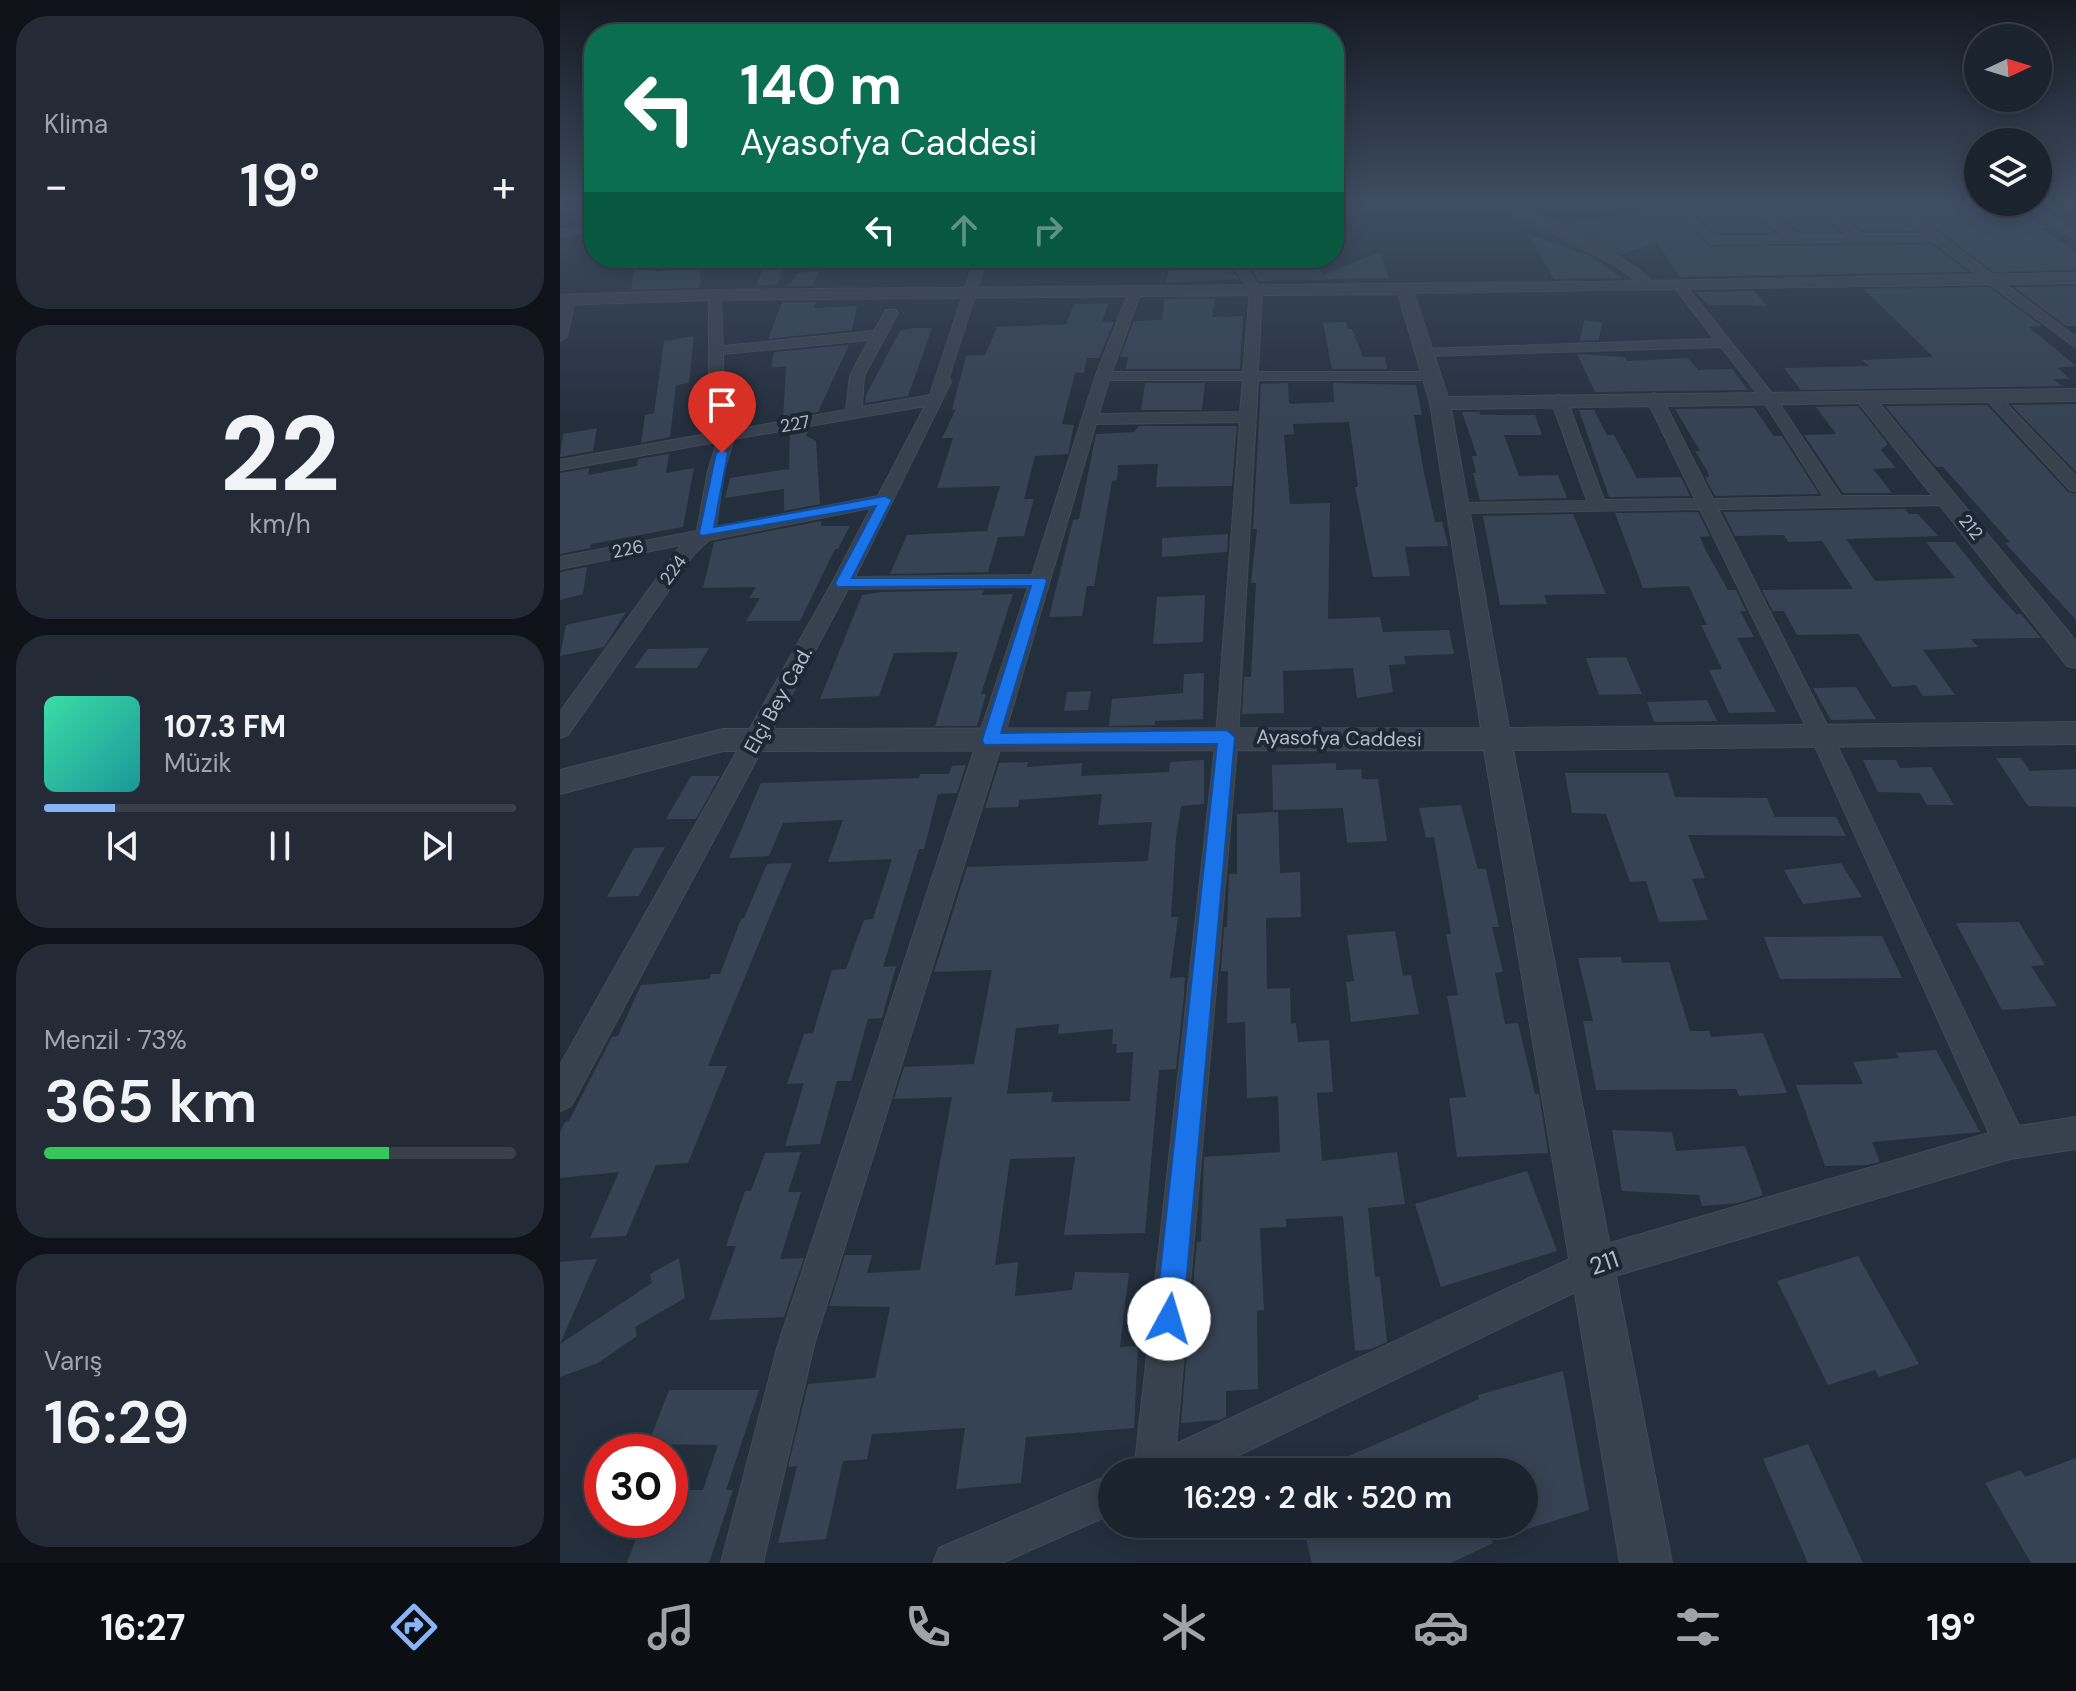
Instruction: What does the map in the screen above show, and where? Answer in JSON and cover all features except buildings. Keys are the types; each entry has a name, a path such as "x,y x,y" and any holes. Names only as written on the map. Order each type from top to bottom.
{"street":[{"name":"Elçi Bey Cad.","path":"560,1095 885,500 944,382 942,377 972,279"},
{"path":"1155,1458 1227,737 1256,291 1248,279"},
{"path":"1642,279 1649,284"},
{"path":"1993,279 2076,344"},
{"path":"560,336 564,300 715,295 1256,291 1998,279"},
{"path":"1678,284 1770,400 1835,500"},
{"path":"1405,289 1434,377 1460,508 1497,739 1646,1563"},
{"path":"742,1563 796,1345 991,740 1103,376 1135,292"},
{"path":"706,533 716,471 727,435 716,382 715,295"},
{"path":"854,413 857,376 891,313"},
{"path":"2058,330 2076,330"},
{"path":"715,351 877,335"},
{"path":"1103,376 1434,377 1723,343"},
{"path":"1434,377 1559,400 2076,395"},
{"name":"212","path":"1864,397 2076,659"},
{"path":"1992,397 2076,486"},
{"path":"1654,398 1822,737 2010,1143"},
{"name":"227","path":"560,465 936,399"},
{"path":"1559,400 1597,504"},
{"path":"1090,419 1248,417"},
{"name":"226","path":"560,563 885,500"},
{"path":"1460,508 1950,500"},
{"name":"224","path":"560,729 569,700 687,550 706,533"},
{"path":"842,583 1040,581"},
{"name":"Ayasofya Caddesi","path":"560,782 723,740 1497,739 2076,733"},
{"name":"211","path":"1190,1458 1593,1265 2010,1143 2076,1133"},
{"path":"954,1563 1098,1500"}],"route":[{"path":"722,453 706,533 885,500 842,583 1040,581 991,740 1227,737 1169,1319"}]}
